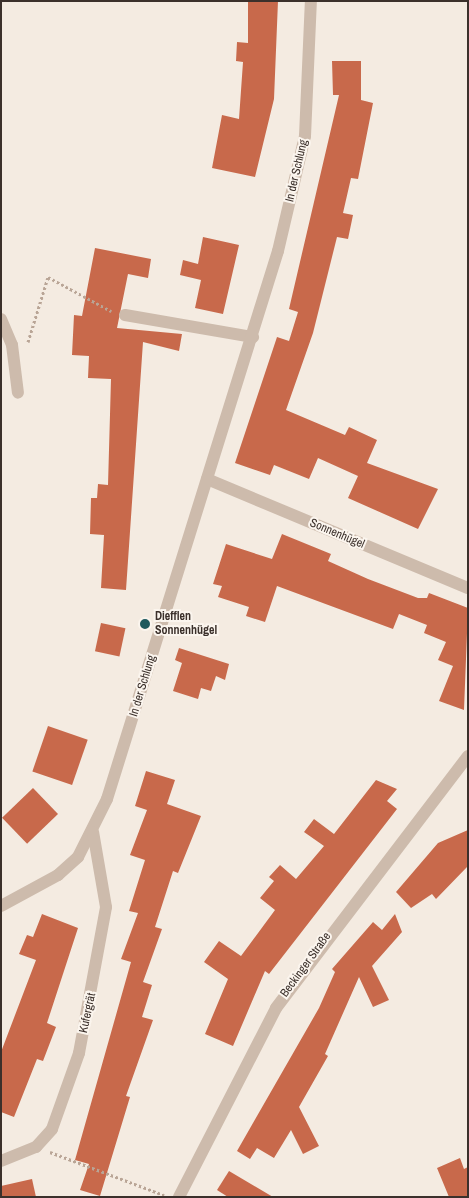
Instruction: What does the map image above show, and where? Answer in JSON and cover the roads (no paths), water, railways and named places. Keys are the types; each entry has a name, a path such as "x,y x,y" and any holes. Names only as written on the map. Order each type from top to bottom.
{"street":[{"name":"In der Schlung","path":"1,906 58,874 78,857 93,832 253,337 305,136 311,1"},
{"path":"125,315 253,337"},
{"path":"1,319 16,362 18,393"},
{"name":"Sonnenhügel","path":"207,479 468,588"},
{"name":"Beckinger Straße","path":"179,1197 276,1008 468,756"},
{"name":"Kufergrät","path":"1,1161 36,1147 52,1129 65,1099 103,945 105,885 93,832"}],"place":[{"name":"Diefflen Sonnenhügel","path":"145,624"}]}
